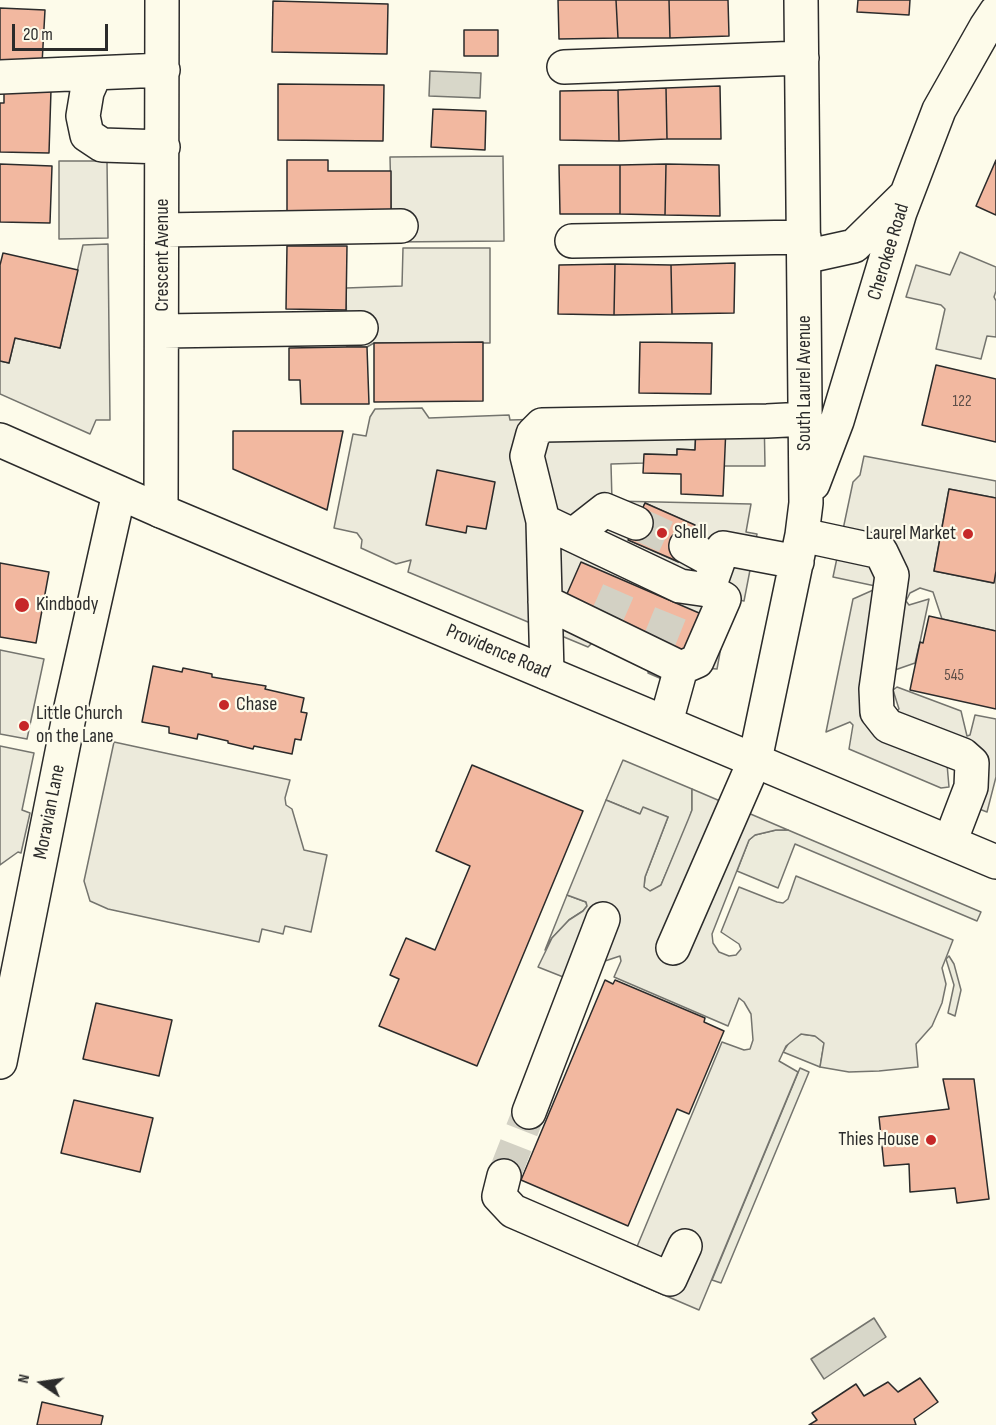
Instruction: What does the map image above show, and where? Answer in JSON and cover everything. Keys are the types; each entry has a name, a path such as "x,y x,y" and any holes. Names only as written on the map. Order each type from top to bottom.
{"street":[{"name":"Crescent Avenue","path":"161,511 162,0"},
{"name":"South Laurel Avenue","path":"673,948 755,760 800,548 806,503 801,0"},
{"name":"Cherokee Road","path":"806,503 837,422 908,193 939,110 996,12"},
{"path":"564,67 802,58"},
{"path":"0,77 163,70"},
{"path":"95,74 87,92 83,116 87,135 102,145 163,147"},
{"path":"572,241 804,247 854,246 908,193"},
{"path":"163,230 401,226"},
{"path":"163,331 361,328"},
{"path":"547,672 543,521 527,456 533,434 542,425 767,422 806,419"},
{"name":"Providence Road","path":"0,440 161,511 996,862"},
{"name":"Moravian Lane","path":"0,1062 71,707 119,493"},
{"path":"573,535 605,510 636,523"},
{"path":"543,521 573,535 627,571 695,585 724,599 697,661 681,668"},
{"path":"686,546 695,585"},
{"path":"695,585 723,548 800,548 881,552 892,575 876,689 877,711 888,726 963,755 972,763 971,787 950,842"},
{"path":"545,602 655,649 681,668"},
{"path":"666,722 681,668"},
{"path":"529,1112 603,920"},
{"path":"504,1176 499,1196 513,1211 670,1278 685,1246"}],"shaded area":[{"path":"430,71 481,73 480,98 429,96"},
{"path":"503,156 504,241 392,242 390,157"},
{"path":"59,161 107,161 108,238 59,239"},
{"path":"108,244 110,420 96,420 90,434 0,394 0,361 9,363 15,338 60,348 83,245"},
{"path":"403,248 490,248 490,343 374,343 367,347 347,347 346,288 402,286"},
{"path":"960,252 996,267 994,297 996,337 987,336 981,359 936,349 945,309 941,305 906,297 916,265 950,275"},
{"path":"422,408 429,418 509,415 510,420 764,413 765,466 724,466 696,426 695,450 677,449 677,455 645,454 644,463 611,464 612,501 751,504 746,532 757,534 744,601 730,598 717,669 703,668 685,689 648,673 650,663 596,639 588,647 408,572 411,560 396,564 361,548 362,540 357,533 334,528 353,434 366,436 370,417 375,409","holes":["645,503 694,525 678,562 629,540"]},
{"path":"864,456 996,481 996,498 949,489 934,571 993,583 996,571 996,631 942,619 933,592 920,588 910,593 906,601 909,605 929,599 920,642 915,663 892,671 887,698 895,712 899,709 893,690 897,687 961,711 967,736 970,735 975,715 996,719 996,777 987,812 953,799 959,776 952,763 947,764 949,787 941,788 849,749 853,725 850,722 826,732 853,599 880,587 833,577 853,482 860,475"},
{"path":"0,650 44,659 27,739 0,734"},
{"path":"114,742 290,780 285,798 286,805 292,809 304,850 327,855 311,932 285,926 283,934 262,929 259,942 108,909 90,901 84,881"},
{"path":"0,746 34,753 22,810 30,813 21,853 18,852 0,865"},
{"path":"623,760 692,789 692,810 689,820 661,885 650,891 644,887 645,877 668,817 643,808 640,814 606,800"},
{"path":"692,789 788,830 755,835 749,840 712,934 713,943 719,952 729,956 736,955 741,949 739,944 721,932 739,887 783,903 788,899 796,876 953,940 942,968 946,984 942,1003 932,1026 916,1044 918,1067 849,1072 820,1067 824,1043 815,1036 801,1034 786,1046 779,1061 798,1072 699,1310 624,1278 722,1042 744,1050 750,1049 753,1040 751,1014 739,998 728,1026 614,977 621,961 620,956 602,962 586,986 538,967 552,938 569,920 587,906 586,902 567,895 606,800 640,814 643,807 668,817 645,877 644,887 650,891 661,885 688,820 692,810"},
{"path":"788,830 981,912 977,921 795,844 778,888 737,871 749,840 755,835"},
{"path":"567,895 586,902 587,906 569,920 552,938 545,950"},
{"path":"949,956 954,964 961,990 955,1016 948,1013 954,985 946,959"},
{"path":"801,1034 815,1036 824,1043 820,1067 783,1052 790,1041"},
{"path":"800,1068 809,1072 721,1283 712,1280"},
{"path":"874,1318 886,1337 824,1379 811,1359"}],"building":[{"path":"558,0 616,0 618,38 559,39"},
{"path":"616,0 669,0 670,38 618,38"},
{"path":"669,0 728,0 729,36 670,38"},
{"path":"858,0 910,0 909,15 857,12"},
{"path":"273,1 388,4 387,54 272,52"},
{"path":"0,8 45,10 42,64 0,62"},
{"path":"464,30 498,30 498,56 464,56"},
{"path":"278,84 384,85 383,141 278,140"},
{"path":"720,86 721,139 667,139 666,88"},
{"path":"4,88 51,90 49,153 0,152 0,103 4,103"},
{"path":"666,88 667,139 619,141 618,90"},
{"path":"618,90 619,141 560,140 560,91"},
{"path":"433,109 486,111 485,150 431,147"},
{"path":"287,160 328,160 328,171 391,171 391,216 287,216"},
{"path":"996,160 996,215 976,206"},
{"path":"0,164 52,166 50,223 0,222"},
{"path":"666,164 719,165 720,216 665,215"},
{"path":"666,164 665,215 620,214 620,165"},
{"path":"559,165 620,165 620,214 560,214"},
{"path":"287,246 347,246 346,310 286,309"},
{"path":"3,253 78,270 60,348 15,338 9,363 0,361 0,265"},
{"path":"735,263 734,313 672,314 671,265"},
{"path":"615,264 614,315 558,314 559,265"},
{"path":"615,264 671,265 672,314 614,315"},
{"path":"483,342 483,401 374,402 374,343"},
{"path":"640,342 712,343 711,394 639,393"},
{"path":"367,347 369,404 301,404 300,380 289,380 289,348"},
{"path":"936,365 996,379 996,442 922,425"},
{"path":"696,426 726,427 723,496 681,494 681,474 643,473 644,454 677,455 677,449 695,450"},
{"path":"233,431 343,431 327,510 233,469"},
{"path":"437,470 495,482 486,529 467,526 466,533 426,525"},
{"name":"Laurel Market","path":"949,489 996,498 994,583 934,571"},
{"name":"Shell","path":"645,503 695,525 679,562 628,540"},
{"name":"Shell","path":"581,562 706,616 688,657 563,603"},
{"name":"Kindbody","path":"0,563 49,572 36,643 0,637"},
{"path":"929,616 996,631 996,709 910,690 920,642 923,643"},
{"name":"Chase","path":"153,666 182,672 183,668 212,674 212,677 266,686 265,689 304,698 301,712 307,713 301,740 295,739 292,754 254,746 253,749 198,734 197,739 169,733 169,727 142,722"},
{"path":"472,765 583,811 477,1066 379,1026 399,979 390,975 406,938 435,950 470,866 436,851"},
{"path":"605,980 613,984 615,980 705,1018 704,1022 724,1031 689,1114 677,1109 628,1226 521,1180"},
{"path":"96,1003 172,1020 159,1076 83,1059"},
{"name":"Thies House","path":"943,1079 974,1079 989,1199 957,1203 955,1188 910,1192 909,1164 884,1166 879,1117 949,1109"},
{"path":"74,1100 153,1118 140,1172 61,1153"},
{"path":"920,1378 938,1402 914,1419 916,1425 809,1425 817,1420 812,1413 856,1384 864,1396 888,1382 898,1392"},
{"path":"42,1402 103,1416 101,1425 37,1425"}],"tunnel":[{"path":"636,523 686,546"},
{"path":"605,621 623,580"},
{"path":"658,644 675,602"},
{"path":"504,1176 529,1112"}],"place":[{"name":"Shell","path":"662,533"},
{"name":"Laurel Market","path":"968,534"},
{"name":"Kindbody","path":"22,605"},
{"name":"Chase","path":"224,705"},
{"name":"Little Church on the Lane","path":"24,726"},
{"name":"Thies House","path":"931,1140"}]}
